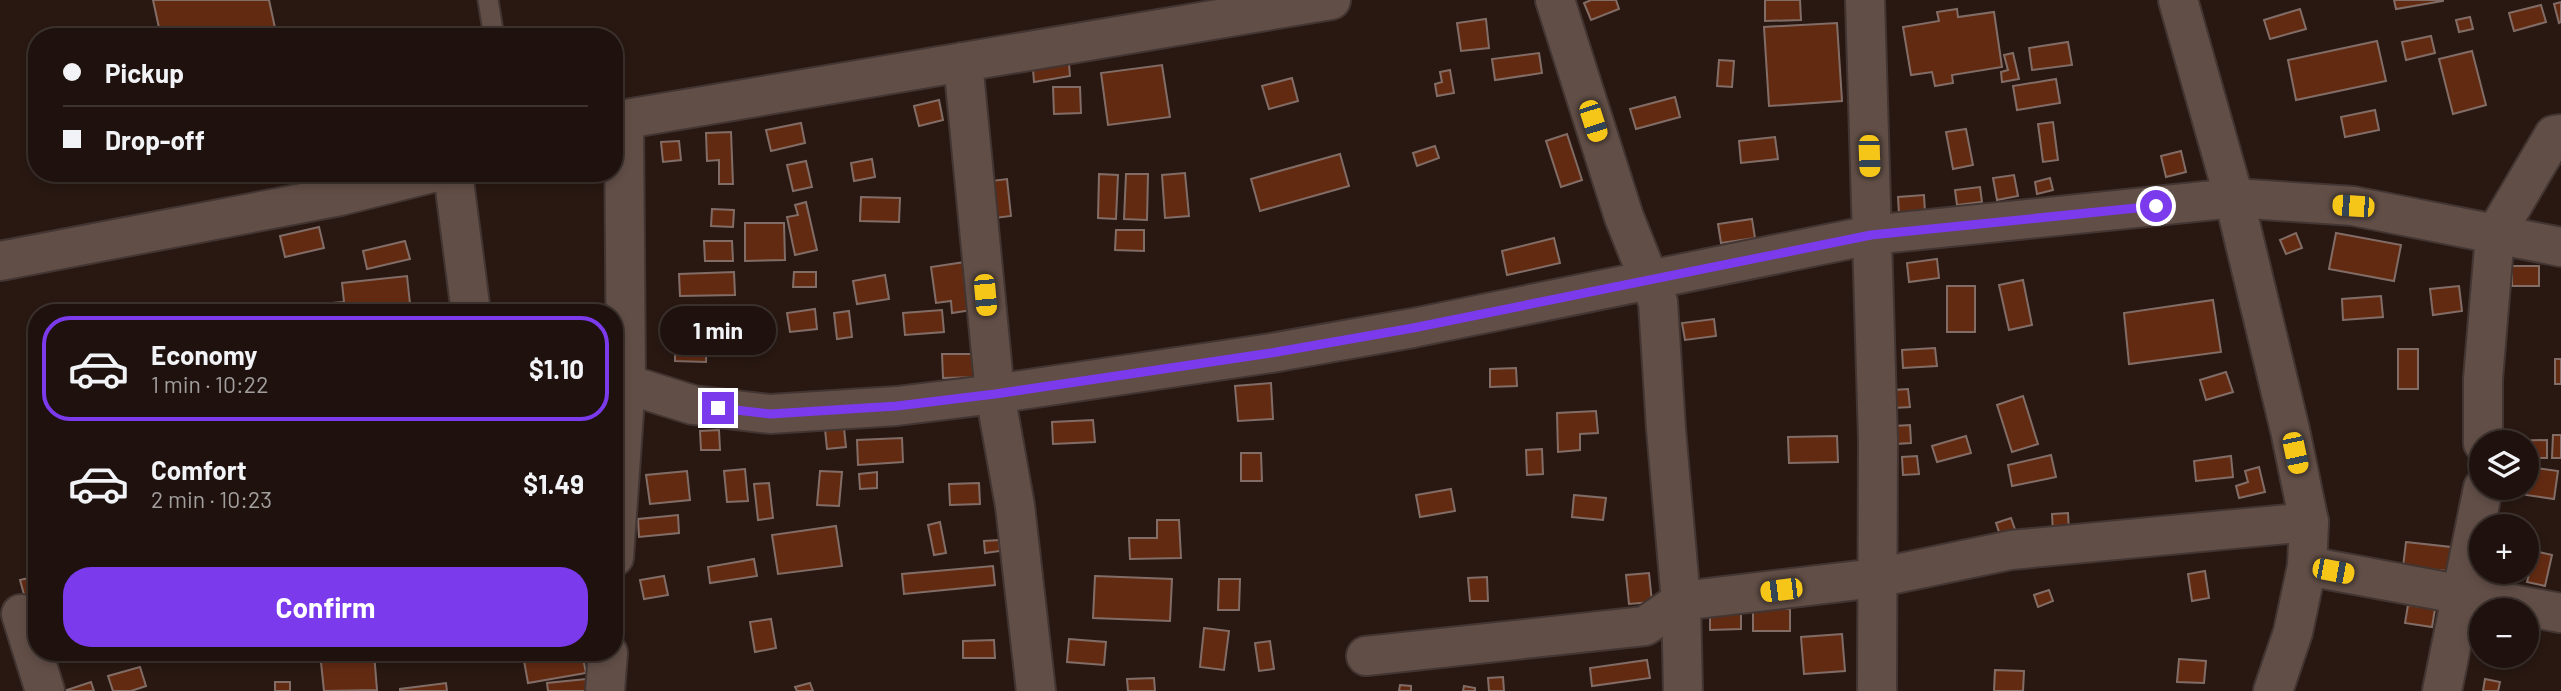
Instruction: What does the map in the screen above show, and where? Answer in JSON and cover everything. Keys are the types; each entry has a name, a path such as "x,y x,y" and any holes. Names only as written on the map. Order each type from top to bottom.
{"street":[{"path":"623,119 1331,0"},
{"path":"1555,0 1623,217 1658,302 1681,601 1683,691"},
{"path":"1865,0 1878,440 1877,691"},
{"path":"2178,0 2234,198 2287,417 2309,522 2307,566 2293,632 2273,691"},
{"path":"963,62 995,394 1015,506 1036,691"},
{"path":"2483,430 2483,379 2495,235 2554,135 2561,134"},
{"path":"0,261 340,196 396,182"},
{"path":"454,182 470,304"},
{"path":"619,182 620,304"},
{"path":"623,385 693,405 770,414 897,406 995,394 1413,328 1871,235 2234,198 2353,206 2561,247"},
{"path":"2442,691 2480,500"},
{"path":"1366,656 1645,626 1681,601 1877,578 2011,550 2309,522"},
{"path":"2307,566 2561,613"},
{"path":"19,614 28,640"},
{"path":"35,661 46,691"},
{"path":"605,691 607,661"}],"lane":[{"path":"488,0 493,28"}],"building":[{"path":"153,0 269,0 275,28 159,28"},
{"path":"1591,0 1616,0 1619,9 1591,20 1584,3"},
{"path":"1765,0 1800,0 1801,20 1765,21"},
{"path":"2394,0 2443,0 2443,1 2396,9"},
{"path":"2561,2 2561,22 2559,23 2554,4"},
{"path":"2541,5 2546,22 2514,31 2509,13"},
{"path":"1957,9 1958,17 1994,12 2002,67 1952,75 1953,83 1935,86 1932,72 1911,75 1903,27 1939,21 1937,12"},
{"path":"2300,9 2306,29 2270,39 2264,20"},
{"path":"2470,17 2473,29 2459,32 2456,20"},
{"path":"1486,19 1489,48 1461,51 1457,23"},
{"path":"1837,23 1842,101 1769,106 1764,27"},
{"path":"2431,36 2435,53 2406,60 2402,42"},
{"path":"2377,41 2386,81 2296,100 2288,60"},
{"path":"2068,42 2072,65 2032,70 2029,48"},
{"path":"2472,51 2486,105 2453,114 2439,59"},
{"path":"1539,53 1542,73 1495,80 1492,59"},
{"path":"2013,53 2019,79 2002,82 2001,72 2008,70 2004,55"},
{"path":"1719,60 1734,61 1732,87 1717,86"},
{"path":"1069,64 1070,76 1034,82 1033,69"},
{"path":"1162,65 1170,117 1108,125 1101,73"},
{"path":"1450,70 1454,93 1437,96 1435,84 1442,82 1440,72"},
{"path":"1292,78 1298,101 1269,109 1262,86"},
{"path":"2056,79 2060,103 2017,110 2013,86"},
{"path":"1053,87 1080,87 1081,113 1054,114"},
{"path":"1675,97 1680,117 1636,129 1630,109"},
{"path":"939,100 943,120 919,126 914,106"},
{"path":"2375,110 2379,130 2345,137 2341,117"},
{"path":"2053,122 2058,160 2043,162 2038,124"},
{"path":"801,123 805,143 771,151 766,130"},
{"path":"1966,129 1973,165 1953,169 1946,132"},
{"path":"731,132 733,184 719,184 719,160 707,161 706,133"},
{"path":"1567,134 1582,180 1561,187 1546,141"},
{"path":"1775,137 1778,159 1741,163 1739,141"},
{"path":"679,141 681,160 663,162 661,142"},
{"path":"1435,146 1439,158 1417,166 1413,153"},
{"path":"2181,151 2186,172 2166,177 2161,156"},
{"path":"1340,154 1349,186 1260,211 1251,179"},
{"path":"872,159 875,177 854,181 851,163"},
{"path":"806,161 812,187 793,191 787,165"},
{"path":"1185,173 1189,216 1165,218 1162,175"},
{"path":"1099,174 1118,175 1116,219 1098,218"},
{"path":"1126,174 1148,174 1147,220 1124,219"},
{"path":"2014,175 2018,196 1997,200 1993,178"},
{"path":"2050,178 2053,190 2037,194 2035,182"},
{"path":"1007,179 1011,216 995,218 991,181"},
{"path":"1980,187 1982,202 1957,205 1955,190"},
{"path":"1924,195 1925,212 1899,214 1898,197"},
{"path":"861,197 900,198 899,222 860,221"},
{"path":"806,202 817,250 795,255 787,217 798,215 795,205"},
{"path":"712,209 734,210 733,227 711,226"},
{"path":"1752,219 1755,238 1721,243 1718,224"},
{"path":"745,223 784,223 785,260 745,261"},
{"path":"319,227 324,248 285,257 280,236"},
{"path":"1116,230 1144,230 1144,251 1115,250"},
{"path":"2296,233 2302,248 2286,254 2280,240"},
{"path":"2336,233 2401,245 2394,281 2329,269"},
{"path":"1554,238 1560,263 1507,275 1502,251"},
{"path":"405,241 410,259 367,269 363,251"},
{"path":"704,241 732,241 733,261 705,261"},
{"path":"1937,259 1939,278 1909,282 1907,263"},
{"path":"965,262 972,310 952,313 951,301 936,303 931,267"},
{"path":"2512,266 2539,266 2539,286 2512,286"},
{"path":"734,272 735,295 680,296 679,274"},
{"path":"794,272 816,272 816,287 793,287"},
{"path":"885,275 889,299 857,304 853,281"},
{"path":"407,276 410,304 333,304 344,302 342,283"},
{"path":"2023,280 2032,325 2009,330 1999,285"},
{"path":"1947,286 1975,286 1975,332 1947,332"},
{"path":"2459,286 2462,311 2433,315 2430,289"},
{"path":"2381,296 2383,317 2343,320 2342,299"},
{"path":"2213,300 2221,352 2129,364 2124,313"},
{"path":"815,309 817,329 790,332 787,313"},
{"path":"942,310 944,332 905,335 903,313"},
{"path":"849,311 852,337 837,339 834,313"},
{"path":"1714,319 1716,336 1685,340 1682,323"},
{"path":"675,337 707,338 706,362 675,361"},
{"path":"1935,348 1937,366 1903,368 1902,350"},
{"path":"2398,349 2418,349 2418,389 2398,389"},
{"path":"942,354 981,354 981,377 943,378"},
{"path":"2555,359 2561,359 2561,384 2555,384"},
{"path":"1516,368 1517,386 1490,387 1490,369"},
{"path":"2226,372 2233,392 2206,400 2200,380"},
{"path":"1271,383 1273,419 1238,421 1235,386"},
{"path":"1908,389 1910,407 1894,408 1893,390"},
{"path":"2023,396 2038,444 2012,452 1997,405"},
{"path":"1596,411 1598,433 1580,434 1580,450 1558,452 1557,413"},
{"path":"1093,420 1095,442 1053,444 1052,422"},
{"path":"1910,425 1911,443 1896,444 1894,426"},
{"path":"844,428 846,447 827,449 825,429"},
{"path":"719,430 720,450 701,450 700,431"},
{"path":"2553,435 2561,435 2561,458 2552,458"},
{"path":"1837,436 1838,462 1789,463 1788,437"},
{"path":"1966,436 1971,453 1937,462 1932,446"},
{"path":"902,438 903,462 858,465 857,440"},
{"path":"2539,440 2547,440 2547,458 2539,458"},
{"path":"1542,449 1543,474 1527,475 1526,450"},
{"path":"1241,453 1261,453 1262,481 1241,481"},
{"path":"2051,455 2056,477 2012,486 2008,465"},
{"path":"1917,456 1919,474 1903,475 1902,457"},
{"path":"2231,456 2233,477 2196,481 2194,461"},
{"path":"2259,467 2265,492 2239,498 2236,486 2248,482 2245,471"},
{"path":"2539,468 2558,471 2554,499 2539,497"},
{"path":"745,469 748,501 727,502 724,471"},
{"path":"687,471 690,500 650,504 646,475"},
{"path":"820,471 842,472 839,506 817,505"},
{"path":"877,472 877,488 860,489 859,474"},
{"path":"769,483 773,518 758,520 754,484"},
{"path":"979,483 980,504 950,505 949,484"},
{"path":"1451,489 1455,511 1420,517 1416,495"},
{"path":"1574,495 1606,498 1603,520 1572,517"},
{"path":"2068,513 2069,532 2053,533 2052,514"},
{"path":"678,515 679,533 639,537 638,519"},
{"path":"2011,518 2017,535 2002,541 1996,523"},
{"path":"1157,520 1179,520 1181,558 1130,559 1129,538 1157,538"},
{"path":"940,522 946,553 934,555 928,525"},
{"path":"836,526 842,566 778,574 772,535"},
{"path":"999,540 1000,551 985,553 984,541"},
{"path":"2406,542 2451,547 2448,571 2403,567"},
{"path":"2539,552 2552,555 2545,586 2536,584 2539,584"},
{"path":"754,559 757,576 710,583 708,567"},
{"path":"993,566 995,585 904,594 902,574"},
{"path":"2205,571 2209,598 2192,601 2188,574"},
{"path":"1649,573 1652,602 1629,604 1626,575"},
{"path":"664,576 668,595 644,599 640,580"},
{"path":"1095,576 1172,579 1170,621 1093,618"},
{"path":"1487,577 1488,601 1470,601 1468,578"},
{"path":"28,578 28,597 25,598 20,580"},
{"path":"1219,579 1240,579 1239,610 1218,610"},
{"path":"2049,590 2053,601 2038,607 2034,595"},
{"path":"2408,605 2435,609 2432,627 2405,623"},
{"path":"1741,609 1741,629 1710,630 1710,610"},
{"path":"1753,609 1790,609 1790,631 1753,631"},
{"path":"771,619 776,648 755,652 750,622"},
{"path":"1204,628 1229,631 1224,670 1200,667"},
{"path":"1842,634 1845,671 1804,674 1801,637"},
{"path":"1069,639 1106,642 1104,665 1067,662"},
{"path":"994,640 995,658 963,658 963,641"},
{"path":"1270,641 1274,669 1259,671 1255,643"},
{"path":"2179,659 2206,661 2204,683 2177,682"},
{"path":"1647,660 1650,678 1592,686 1590,668"},
{"path":"321,661 375,661 377,690 324,691"},
{"path":"524,661 584,661 586,673 528,683"},
{"path":"140,667 146,686 131,691 113,691 108,676"},
{"path":"1995,670 2024,671 2023,691 1994,691"},
{"path":"1503,677 1504,691 1489,691 1488,678"},
{"path":"1154,678 1155,691 1128,691 1127,679"},
{"path":"586,679 587,691 548,691 547,683"},
{"path":"2485,679 2500,682 2498,691 2483,691"},
{"path":"91,682 94,691 67,691 67,690"},
{"path":"275,682 290,682 290,691 275,691"},
{"path":"446,683 447,691 400,691 400,689"},
{"path":"810,683 813,691 797,691 795,687"},
{"path":"1400,685 1411,686 1411,691 1399,691"},
{"path":"1464,686 1475,688 1475,691 1463,691"}],"route":[{"path":"718,408 770,414 897,406 995,394 1271,353 1413,328 1871,235 2156,206"}]}
